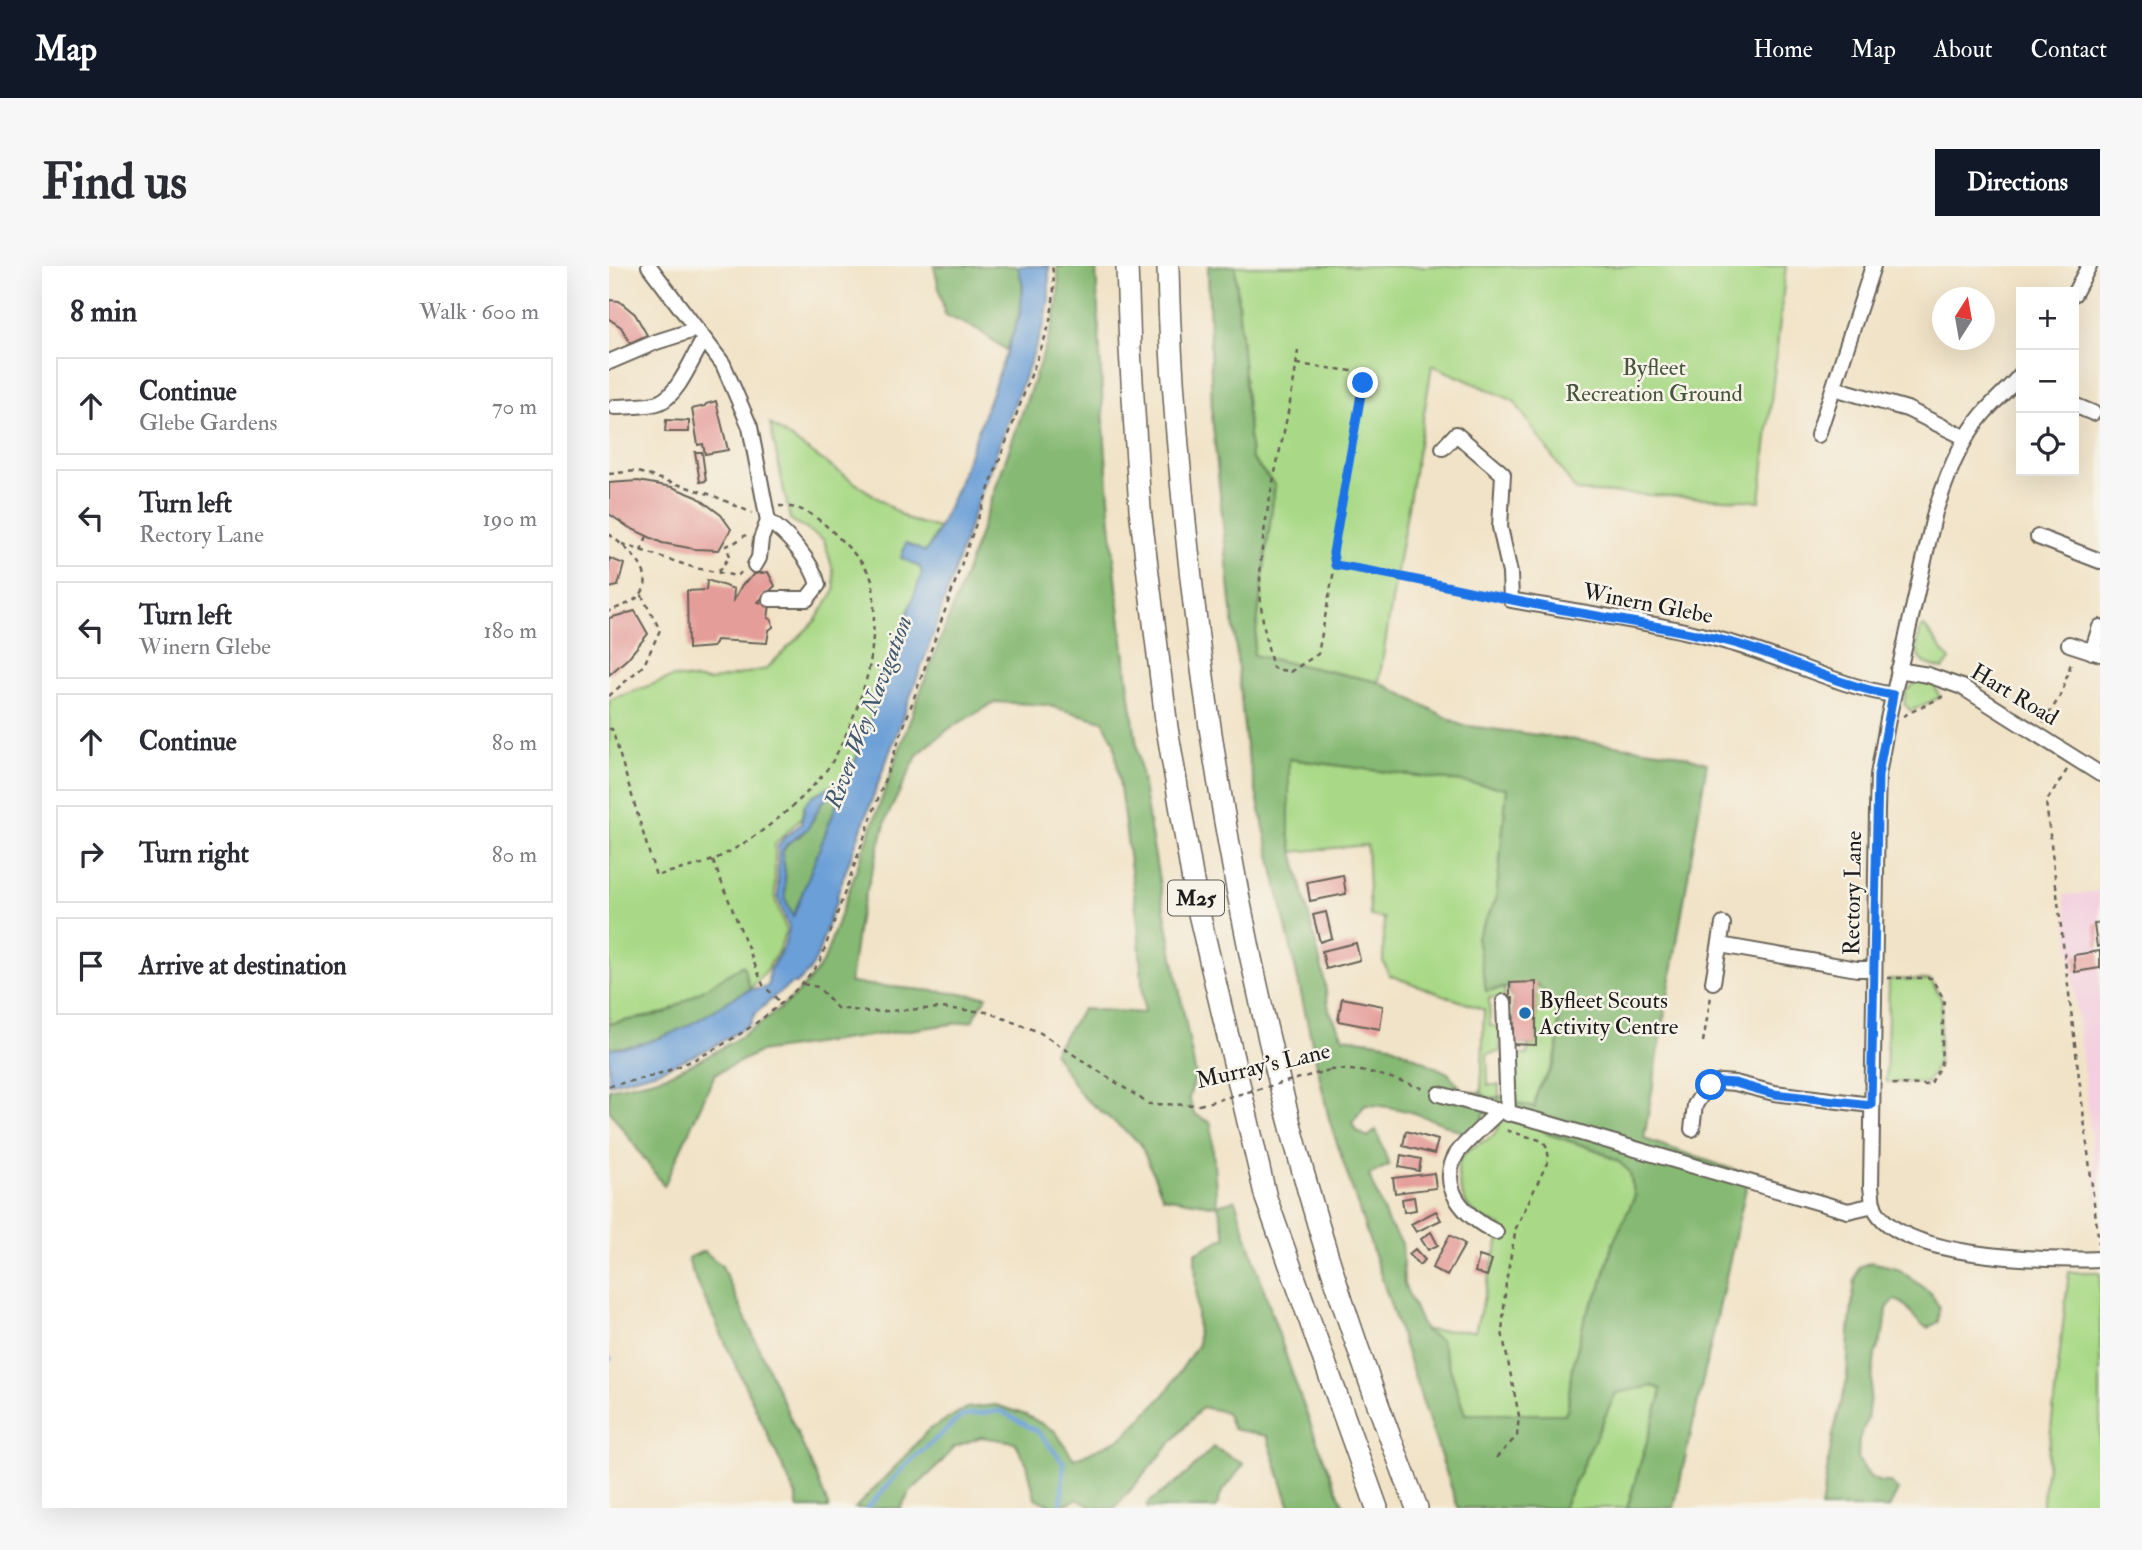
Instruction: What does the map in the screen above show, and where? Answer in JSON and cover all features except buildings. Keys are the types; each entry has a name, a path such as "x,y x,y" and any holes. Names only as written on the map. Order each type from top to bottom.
{"highway":[{"name":"M25","path":"1127,266 1140,509 1167,728 1197,905 1266,1198 1377,1508"},
{"name":"M25","path":"1168,266 1183,515 1208,721 1239,901 1280,1087 1318,1226 1383,1419 1417,1508"}],"street":[{"path":"649,266 723,364 750,427 762,517 759,558 755,565"},
{"path":"1818,435 1873,266"},
{"path":"2078,287 2089,266"},
{"path":"610,358 656,342 700,334"},
{"path":"615,407 660,402 681,383 700,334"},
{"name":"Rectory Lane","path":"1874,1205 1871,1105 1878,775 1898,670 1935,512 1946,478 1966,438 1983,414 2016,383"},
{"path":"1834,388 1907,409 1966,438"},
{"path":"2079,407 2093,413"},
{"path":"1443,448 1459,430 1503,474 1500,527 1510,573 1511,600"},
{"path":"762,517 780,528 815,572 818,585 807,599 770,599"},
{"path":"2038,537 2100,561"},
{"name":"Winern Glebe","path":"1511,600 1729,642 1847,683 1893,695"},
{"path":"2073,645 2096,653 2100,627"},
{"name":"Hart Road","path":"1898,670 1928,675 1962,687 2100,774"},
{"path":"1713,982 1723,924"},
{"path":"1720,945 1873,973"},
{"path":"1503,1113 1504,1002"},
{"path":"1692,1129 1695,1105 1704,1091 1721,1082 1735,1083 1774,1094 1871,1105"},
{"path":"1439,1094 1848,1211 1874,1205 1898,1231 1938,1247 2021,1258 2100,1259"},
{"path":"1496,1232 1478,1223 1462,1209 1453,1193 1450,1174 1456,1153 1503,1113"}],"path":[{"path":"609,1086 661,1073 710,1052 752,1024 803,984 821,959 1047,331 1053,309 1055,282 1052,266"},
{"path":"1297,364 1352,370 1361,374 1363,383 1333,553 1335,565 1318,654 1290,672 1273,668 1265,637 1260,584 1271,492 1298,350"},
{"path":"609,474 635,471 712,495 762,517 797,506 821,520 849,547 871,578 874,606 870,664 848,730 831,763 805,794 757,835 713,860 656,876 612,729 609,729"},
{"path":"718,572 730,556 726,546 748,533"},
{"path":"609,534 641,564 645,582 641,594 632,602 609,611"},
{"path":"641,551 647,536"},
{"path":"622,544 695,568 736,576 755,565"},
{"path":"1335,565 1395,574 1511,600"},
{"path":"609,696 644,665 660,630 641,594"},
{"path":"2036,733 2061,695 2073,645"},
{"path":"1889,714 1903,716 1962,687"},
{"path":"2074,758 2046,802 2100,1248"},
{"path":"713,860 763,985 778,1000"},
{"path":"1872,1084 1930,1085 1941,1064 1944,999 1931,978 1873,973"},
{"path":"1703,1042 1713,982"},
{"name":"Murray's Lane","path":"803,984 818,988 837,1008 869,1012 941,1008 987,1012 1039,1032 1149,1104 1199,1105 1330,1070 1351,1069 1376,1073 1439,1094"},
{"path":"1485,1126 1543,1141 1548,1147 1549,1159 1516,1228 1506,1282 1502,1332 1519,1416 1517,1436 1496,1458"}],"shaded area":[{"path":"2100,891 2100,1217 2064,895"}],"green space":[{"path":"934,266 1018,266 1022,298 1018,319 1006,350 977,329 945,315"},
{"path":"1057,266 1096,266 1105,441 1120,615 1144,789 1196,1076 1189,1097 1194,1114 1211,1123 1217,1205 1235,1200 1299,1394 1345,1508 1290,1508 1267,1436 1233,1429 1226,1412 1202,1407 1115,1508 1093,1508 1077,1499 1052,1505 1035,1498 1027,1464 1015,1442 981,1437 954,1447 910,1492 901,1508 855,1508 927,1431 966,1408 996,1405 1026,1415 1055,1431 1074,1459 1122,1438 1165,1394 1198,1344 1195,1253 1226,1237 1218,1206 1163,1197 1140,1143 1082,1096 1053,1052 1083,1009 1144,1013 1138,923 1114,742 1103,721 1046,705 996,702 950,728 918,754 887,817 859,918 850,983 987,996 972,1021 759,1052 715,1074 664,1186 609,1110 609,1089 667,1075 732,1042 795,995 824,960 1050,334 1058,300"},
{"path":"1208,266 1235,266 1251,458 1275,485 1253,655 1379,682 1461,725 1674,753 1707,763 1644,1139 1749,1175 1674,1508 1627,1508 1660,1398 1661,1389 1653,1386 1616,1393 1563,1508 1459,1508 1457,1505 1329,1119 1246,747 1212,417","holes":["1289,759 1507,788 1496,900 1477,937 1486,991 1509,987 1510,997 1513,997 1514,1029 1511,1030 1511,1044 1536,1045 1536,983 1556,1009 1556,1059 1539,1088 1535,1108 1515,1103 1513,1093 1494,1099 1481,1093 1463,1091 1448,1073 1386,1043 1343,1037 1329,1010 1323,973 1289,835","1365,1105 1403,1110 1464,1133 1482,1124 1484,1113 1537,1127 1548,1134 1597,1150 1629,1171 1635,1196 1613,1243 1601,1287 1585,1317 1571,1374 1565,1414 1465,1414 1441,1341 1424,1330 1404,1284 1402,1243 1388,1223 1369,1175 1389,1165 1376,1130 1368,1137 1356,1131 1352,1123"]},
{"name":"Byfleet Recreation Ground","path":"1235,266 1786,266 1760,501 1576,491 1514,401 1432,365 1379,682 1253,655 1275,485 1251,458"},
{"path":"770,424 909,520 939,528 925,553 906,544 911,562 920,568 922,573 848,782 805,804 801,818 775,844 775,899 786,929 780,948 764,974 750,989 743,966 665,1013 609,1024 609,700 673,677 709,681 766,669 815,621 835,590 833,570 824,540 790,519"},
{"path":"1924,626 1950,660 1943,669 1926,663 1918,656 1919,637"},
{"path":"1918,681 1934,685 1940,697 1911,711 1904,704 1906,691"},
{"path":"1289,759 1507,788 1496,900 1477,937 1486,990 1505,989 1504,998 1489,998 1490,1026 1500,1026 1500,1052 1487,1054 1488,1085 1499,1085 1499,1096 1490,1098 1481,1093 1484,1010 1389,975 1383,961 1384,918 1370,916 1367,845 1293,852 1289,835"},
{"path":"843,789 793,917 785,899 782,853 786,845 801,835 813,820 822,802"},
{"path":"743,965 750,989 665,1036 628,1047 609,1048 609,1024 665,1013"},
{"path":"1889,979 1931,980 1942,1000 1938,1063 1927,1083 1886,1082"},
{"path":"1536,982 1556,1008 1558,1030 1553,1063 1538,1090 1535,1108 1515,1103 1513,1093 1515,1055 1527,1055"},
{"path":"1503,1118 1537,1127 1548,1134 1596,1150 1619,1162 1629,1171 1635,1196 1609,1256 1601,1287 1585,1317 1571,1374 1565,1414 1465,1415 1441,1341 1424,1330 1475,1331 1502,1227 1478,1216 1468,1206 1461,1192 1458,1165 1466,1152 1493,1135"},
{"path":"704,1251 722,1266 829,1508 797,1508 797,1498 691,1269 688,1258"},
{"path":"1871,1262 1897,1268 1931,1293 1939,1307 1938,1322 1928,1328 1918,1322 1904,1305 1893,1300 1887,1309 1885,1328 1875,1355 1867,1420 1859,1440 1858,1459 1870,1477 1880,1482 1889,1482 1898,1490 1889,1508 1821,1508 1833,1434 1847,1380 1855,1280 1859,1267"},
{"path":"2069,1272 2100,1272 2100,1508 2042,1508"},
{"path":"1653,1386 1661,1389 1660,1398 1627,1508 1563,1508 1616,1392"},
{"path":"1213,1447 1244,1464 1221,1494 1216,1508 1147,1508 1148,1503 1188,1473"}],"water":[{"path":"1018,266 1049,266 1049,300 1045,322 973,515 933,635 838,892 837,902 817,957 809,972 796,984 791,984 776,995 754,1015 750,1024 709,1049 658,1071 609,1084 609,1048 636,1045 662,1037 699,1020 742,993 768,986 769,971 784,946 789,928 778,898 778,846 801,824 805,804 813,795 848,781 922,573 920,567 901,558 906,543 925,552 934,539 957,488 1020,315 1023,286","holes":["842,790 793,917 785,899 782,853 786,845 808,828 822,802"]}],"waterway":[{"path":"867,1508 906,1465 963,1415 1001,1411 1038,1432 1064,1463 1061,1508"}],"place":[{"name":"Byfleet Scouts Activity Centre","path":"1525,1013"}],"route":[{"path":"1363,383 1333,553 1335,565 1395,574 1511,600 1729,642 1847,683 1893,695 1878,775 1871,1105 1774,1094 1735,1083 1721,1082 1711,1085"}],"water label":[{"name":"River Wey Navigation","path":"868,712"}]}
